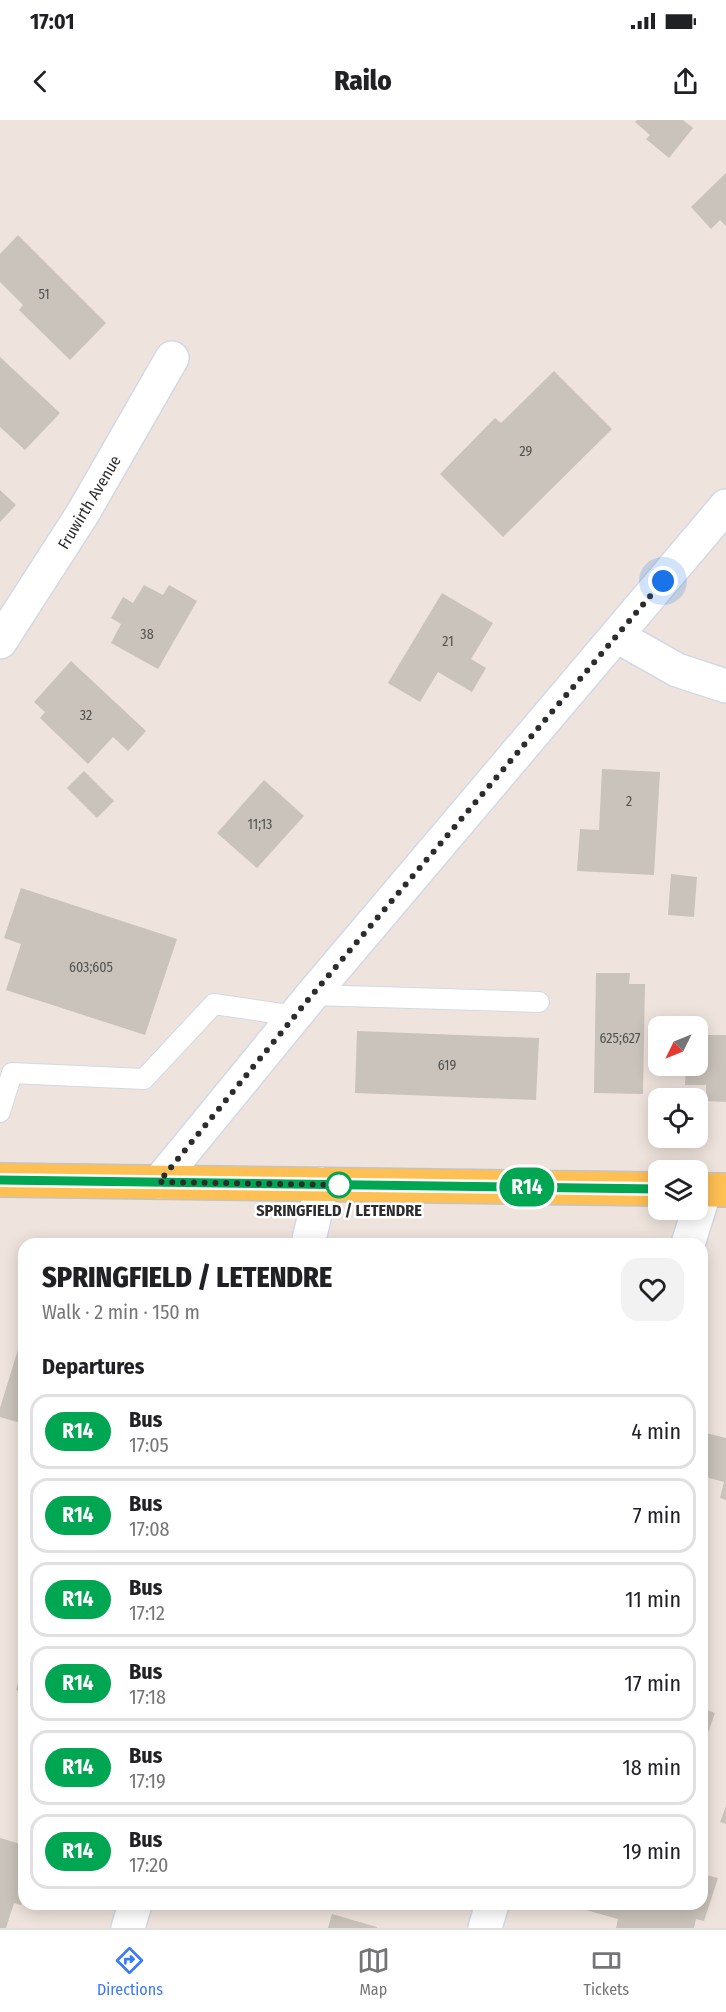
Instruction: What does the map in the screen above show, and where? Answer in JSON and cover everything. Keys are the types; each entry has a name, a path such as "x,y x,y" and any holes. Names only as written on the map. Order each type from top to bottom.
{"main road":[{"path":"0,1180 648,1189"}],"street":[{"name":"Fruwirth Avenue","path":"0,642 83,513 172,358"},
{"path":"159,1182 304,1005 726,506"},
{"path":"617,636 676,670 726,686"},
{"path":"309,1238 322,1184"},
{"path":"689,1238 709,1190"},
{"path":"128,1928 133,1910"},
{"path":"485,1928 490,1910"}],"lane":[{"path":"0,1112 12,1073 144,1079 214,1004 539,1002"}],"building":[{"path":"637,120 683,120 693,128 669,158 646,139 650,135 635,122"},
{"path":"726,173 726,226 720,220 711,229 691,207"},
{"path":"18,235 106,323 70,360 19,310 23,305 0,282 0,254"},
{"path":"0,357 60,413 25,450 0,427"},
{"path":"554,371 612,429 503,537 440,474 495,418 501,423"},
{"path":"0,490 16,505 0,522"},
{"path":"144,585 163,595 169,585 197,601 158,669 111,643 121,624 111,618 123,597 133,603"},
{"path":"442,593 493,623 471,659 486,668 472,692 438,672 420,702 388,683"},
{"path":"71,661 146,731 128,751 113,737 88,764 40,718 45,712 34,702"},
{"path":"602,769 660,772 654,875 577,871 580,829 599,830"},
{"path":"84,771 114,801 97,818 67,788"},
{"path":"264,780 304,816 257,868 217,833"},
{"path":"671,874 697,877 694,917 668,915"},
{"path":"21,888 177,939 145,1035 6,990 21,944 4,938"},
{"path":"596,973 630,973 629,984 645,984 643,1094 594,1093"},
{"path":"357,1031 539,1038 536,1100 355,1093"},
{"path":"708,1035 726,1035 726,1102 708,1101 706,1085 685,1085 685,1076 708,1076"},
{"path":"18,1350 18,1422 0,1417 0,1408"},
{"path":"708,1434 726,1438 726,1500 720,1498 724,1482 708,1478"},
{"path":"708,1710 715,1713 708,1733"},
{"path":"726,1806 726,1824 720,1822"},
{"path":"0,1838 18,1843 18,1904 14,1903 6,1928 0,1928"},
{"path":"708,1876 718,1878 708,1909"},
{"path":"586,1910 708,1910 704,1921 696,1919 694,1928 616,1928 618,1919"},
{"path":"332,1914 377,1927 377,1928 328,1928"}],"bus line":[{"name":"R14","path":"0,1180 648,1189"}],"place":[{"name":"SPRINGFIELD / LETENDRE","path":"339,1185"}],"route":[{"path":"339,1185 342,1185 159,1182 312,995 663,581"}]}
